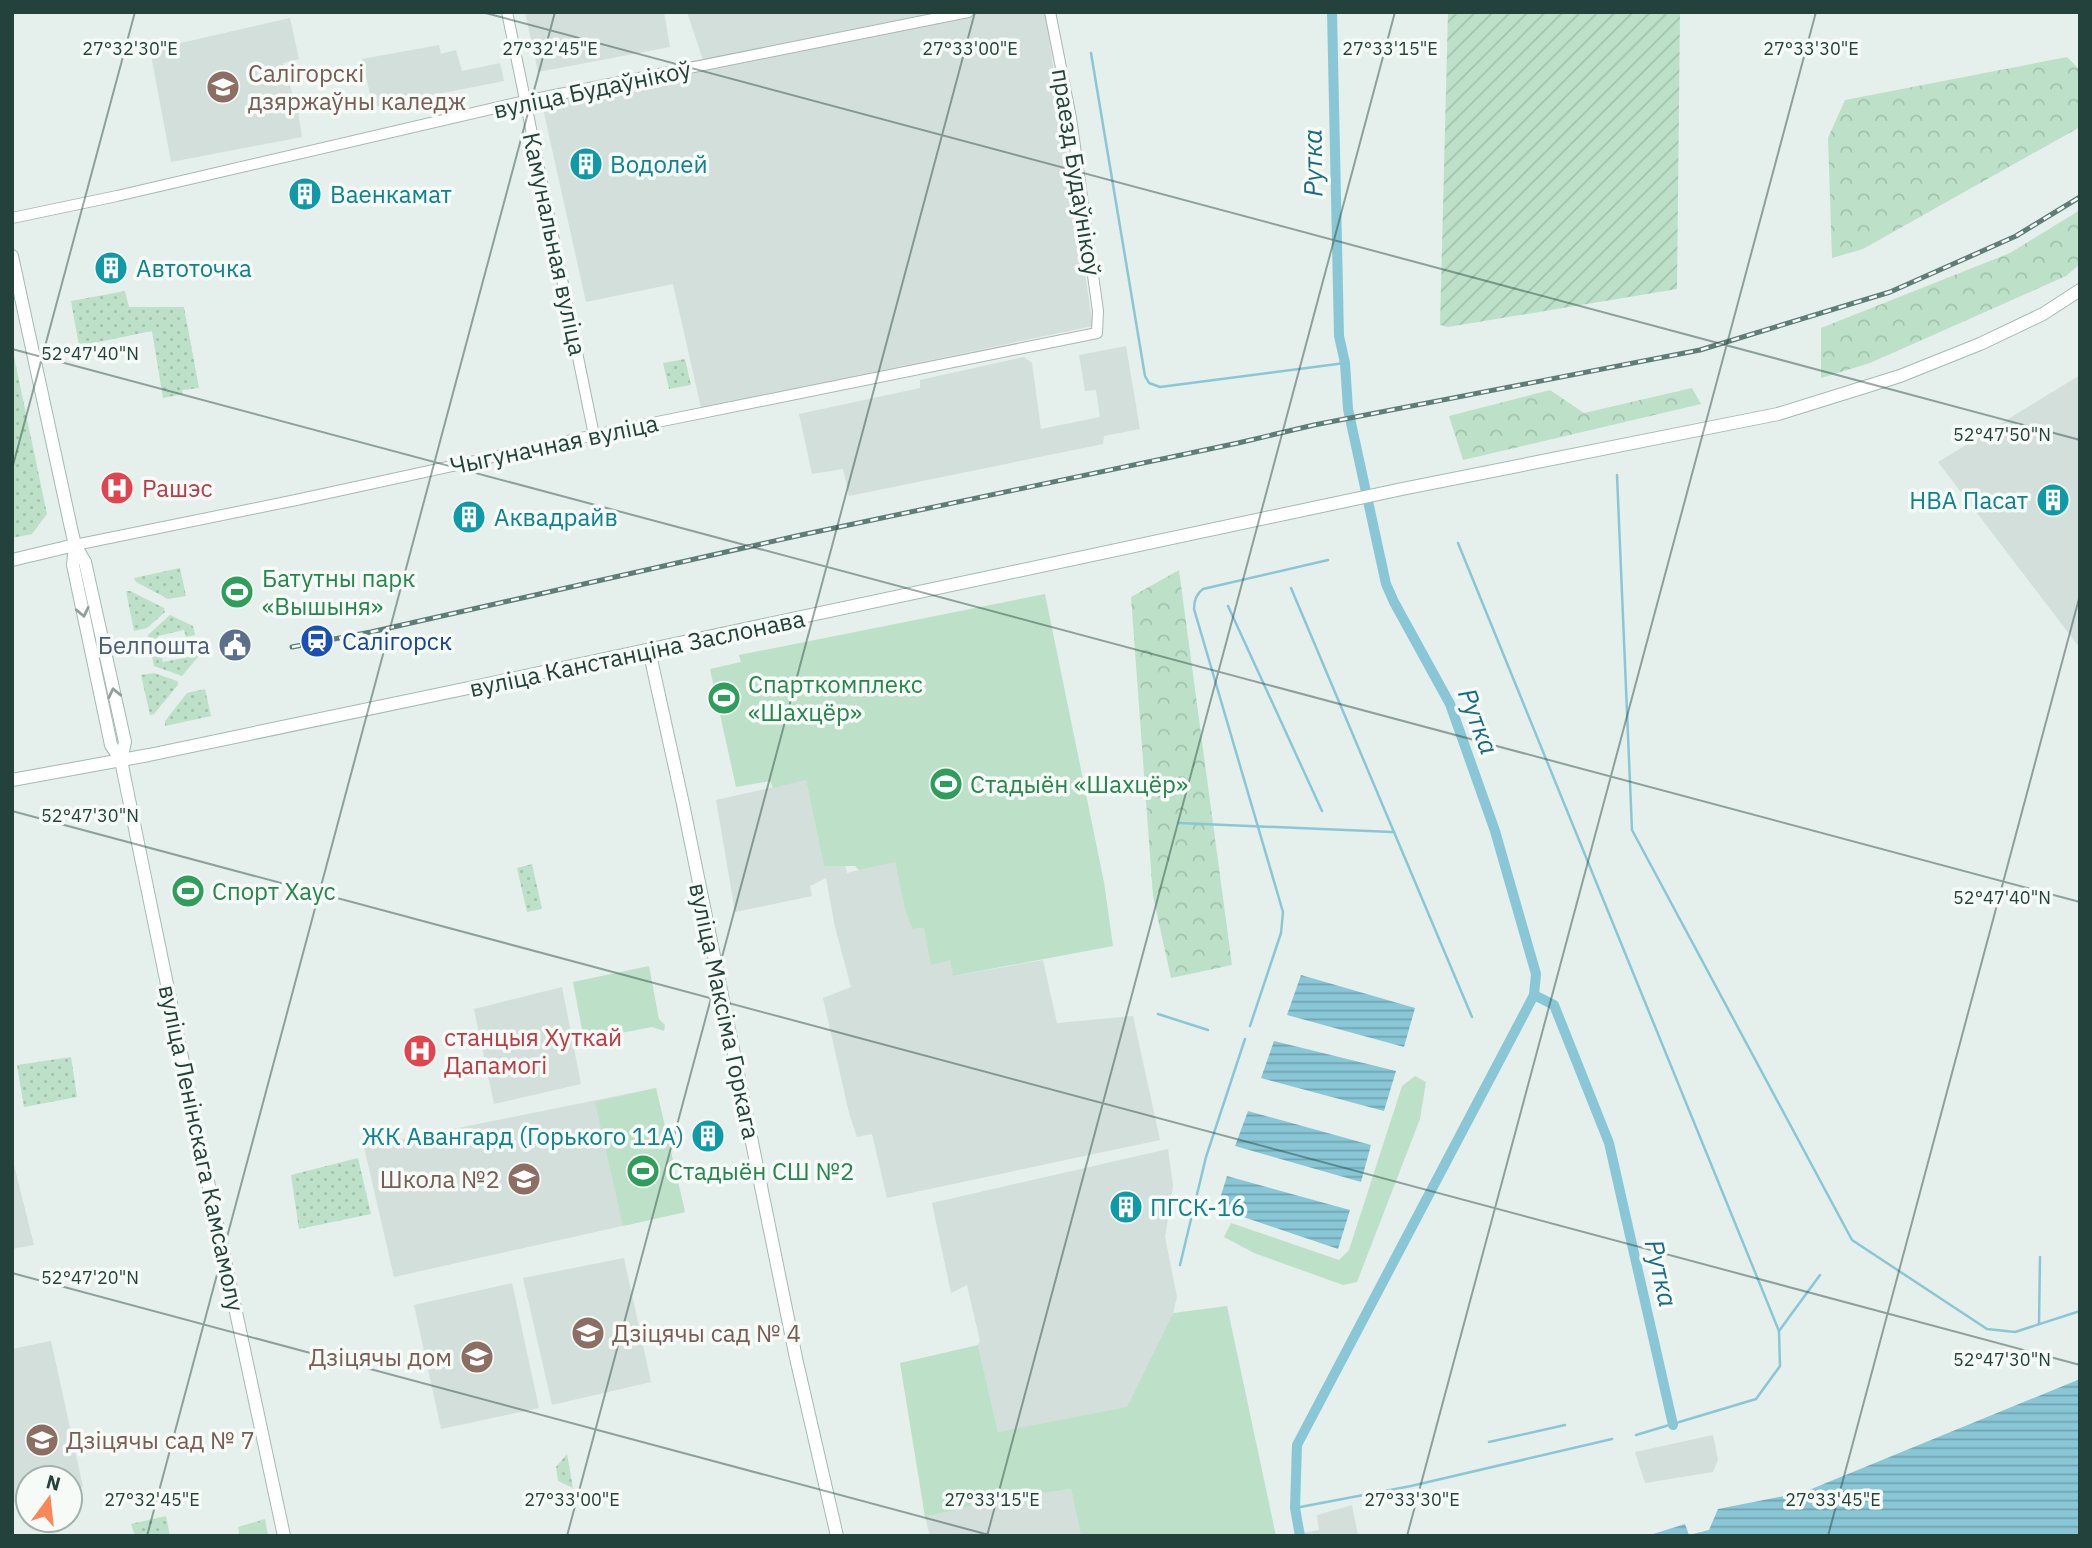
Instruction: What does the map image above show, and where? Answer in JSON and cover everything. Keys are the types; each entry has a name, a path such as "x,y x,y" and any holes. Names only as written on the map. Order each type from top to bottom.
{"main road":[{"name":"вуліца Ленінскага Камсамолу","path":"12,256 75,545 85,562 125,742 121,760 284,1536"},
{"name":"вуліца Канстанціна Заслонава","path":"12,780 121,760 649,650 1402,489 1778,414 1900,376 1980,344 2031,320 2080,290"},
{"name":"Чыгуначная вуліца","path":"12,560 75,545"},
{"name":"вуліца Максіма Горкага","path":"649,650 796,1359 837,1536"}],"street":[{"name":"Камунальная вуліца","path":"507,12 594,435"},
{"name":"вуліца Будаўнікоў","path":"12,218 525,101 968,12"},
{"name":"праезд Будаўнікоў","path":"1050,12 1071,118 1098,310 1097,332"},
{"name":"Чыгуначная вуліца","path":"75,545 1097,332"}],"shaded area":[{"path":"525,12 664,12 670,47 538,72"},
{"path":"687,12 942,12 704,63"},
{"path":"987,12 1045,12 1093,326 701,408 673,284 586,302 542,104"},
{"name":"Салігорскі дзяржаўны каледж","path":"290,18 299,59 283,63 298,111 302,137 171,162 150,50"},
{"path":"439,45 441,54 456,50 462,71 500,63 504,81 373,107 362,59"},
{"path":"1126,346 1140,429 1104,436 1103,444 849,496 843,469 812,474 799,414 920,388 920,380 1024,357 1032,363 1041,429 1100,417 1096,390 1085,391 1079,355"},
{"path":"2080,375 2080,648 1938,462"},
{"path":"806,780 824,865 845,865 847,873 895,861 905,910 912,929 924,928 950,960 954,976 1043,960 1057,1023 1133,1016 1160,1140 887,1198 872,1134 857,1137 849,1113 823,998 851,987 835,927 826,878 810,886 812,896 735,912 716,800"},
{"path":"562,987 581,1084 494,1104 474,1009"},
{"name":"Школа №2","path":"656,1088 685,1212 394,1277 364,1147"},
{"path":"1168,1149 1173,1186 1165,1237 1177,1297 1173,1313 1127,1408 998,1432 967,1285 951,1293 932,1203"},
{"path":"12,1157 34,1245 12,1249"},
{"name":"Дзіцячы сад № 4","path":"624,1258 651,1382 552,1405 523,1278"},
{"name":"Дзіцячы дом","path":"512,1283 539,1408 441,1429 414,1305"},
{"name":"Дзіцячы сад № 7","path":"51,1341 78,1464 14,1464 12,1503 12,1349"},
{"path":"1713,1435 1718,1460 1713,1472 1645,1483 1635,1452"},
{"path":"1071,1489 1081,1536 930,1536 925,1517 998,1500"},
{"path":"1352,1505 1358,1536 1287,1536 1319,1530 1317,1515"}],"green space":[{"path":"1448,12 1680,12 1677,289 1448,327 1440,325"},
{"path":"2067,57 2080,70 2080,127 1863,249 1832,258 1828,138 1845,100"},
{"path":"2080,210 2080,264 2066,276 1870,363 1821,378 1821,328 2010,253"},
{"path":"125,291 129,307 184,307 199,388 182,390 183,394 163,398 152,331 79,346 71,301"},
{"path":"12,347 47,514 32,534 12,538"},
{"path":"685,359 691,385 669,389 663,363"},
{"path":"1692,388 1701,404 1463,460 1449,416 1550,390 1584,413"},
{"path":"180,568 186,596 168,599 136,582 134,578"},
{"path":"1179,570 1232,965 1171,978 1153,896 1131,597"},
{"path":"126,591 164,608 165,612 147,628 134,631"},
{"name":"Стадыён «Шахцёр»","path":"1045,594 1104,882 1113,946 953,976 950,960 931,965 924,928 912,929 905,910 895,862 859,870 855,866 824,866 806,780 773,788 770,781 736,787 710,669 741,662 739,655"},
{"path":"170,615 193,626 195,635 186,637 184,630 158,636 159,643 150,645 148,635"},
{"path":"196,648 198,657 182,676 154,666 152,657 161,655 163,662 189,657 188,649"},
{"path":"154,673 177,681 178,685 154,714 150,715 141,675"},
{"path":"205,689 211,716 165,726 165,721 187,693"},
{"path":"532,864 542,909 527,912 517,868"},
{"path":"649,966 659,1019 665,1025 664,1031 652,1027 605,1036 604,1031 590,1033 590,1039 584,1040 573,982"},
{"path":"71,1057 77,1097 24,1107 17,1065"},
{"path":"1415,1076 1426,1082 1420,1119 1357,1282 1343,1285 1254,1253 1224,1237 1231,1223 1339,1260 1349,1250 1402,1086"},
{"name":"Стадыён СШ №2","path":"656,1088 685,1212 623,1226 595,1102"},
{"path":"358,1158 371,1214 299,1229 291,1175"},
{"path":"1227,1306 1276,1536 1081,1536 1071,1489 998,1500 925,1517 900,1363 978,1345 998,1432 1127,1407 1173,1313"},
{"path":"567,1454 573,1488 558,1481 556,1467"},
{"path":"166,1516 170,1536 135,1536 131,1524"},
{"path":"265,1519 268,1536 240,1536 238,1527"}],"water":[{"path":"1301,975 1415,1008 1404,1047 1287,1015"},
{"path":"1274,1041 1396,1071 1384,1111 1261,1078"},
{"path":"1248,1111 1371,1145 1361,1182 1235,1146"},
{"path":"1227,1176 1350,1210 1338,1249 1217,1208"},
{"path":"2080,1379 2080,1536 1647,1536 1685,1524 1689,1535 1709,1530 1718,1509 1804,1492"}],"waterway":[{"name":"Рутка","path":"1332,12 1339,336 1345,363 1348,409 1386,584 1450,704 1495,831 1536,974 1534,995 1554,1005 1609,1143 1673,1425"},
{"path":"1091,53 1145,376 1149,383 1160,387 1345,363"},
{"path":"1617,475 1632,830 1852,1240 1987,1329 2015,1332 2080,1311"},
{"path":"1458,543 1779,1331 1780,1366 1756,1399 1636,1435"},
{"path":"1250,1026 1281,933 1283,912 1194,603 1203,589 1328,560"},
{"path":"1291,588 1472,1017"},
{"path":"1228,606 1322,811"},
{"path":"1179,823 1392,832"},
{"path":"1300,1536 1295,1508 1297,1445 1534,995"},
{"path":"1158,1014 1208,1030"},
{"path":"1180,1265 1206,1157 1245,1039"},
{"path":"2039,1324 2040,1257"},
{"path":"1779,1331 1820,1275"},
{"path":"1489,1442 1565,1425"},
{"path":"1295,1508 1411,1486 1612,1439"}],"railway":[{"path":"292,647 371,632 801,535 1314,425 1700,350 1890,292 2016,236 2080,197"}],"place":[{"name":"Салігорскі дзяржаўны каледж","path":"223,87"},
{"name":"Водолей","path":"586,164"},
{"name":"Ваенкамат","path":"305,194"},
{"name":"Автоточка","path":"111,268"},
{"name":"Рашэс","path":"117,488"},
{"name":"НВА Пасат","path":"2053,500"},
{"name":"Аквадрайв","path":"469,517"},
{"name":"Батутны парк «Вышыня»","path":"237,592"},
{"name":"Салігорск","path":"317,641"},
{"name":"Белпошта","path":"235,645"},
{"name":"Спарткомплекс «Шахцёр»","path":"724,698"},
{"name":"Стадыён «Шахцёр»","path":"946,784"},
{"name":"Спорт Хаус","path":"188,891"},
{"name":"станцыя Хуткай Дапамогі","path":"420,1051"},
{"name":"ЖК Авангард (Горького 11А)","path":"708,1136"},
{"name":"Стадыён СШ №2","path":"643,1171"},
{"name":"Школа №2","path":"524,1179"},
{"name":"ПГСК-16","path":"1126,1207"},
{"name":"Дзіцячы сад № 4","path":"588,1333"},
{"name":"Дзіцячы дом","path":"477,1357"},
{"name":"Дзіцячы сад № 7","path":"42,1440"}]}
